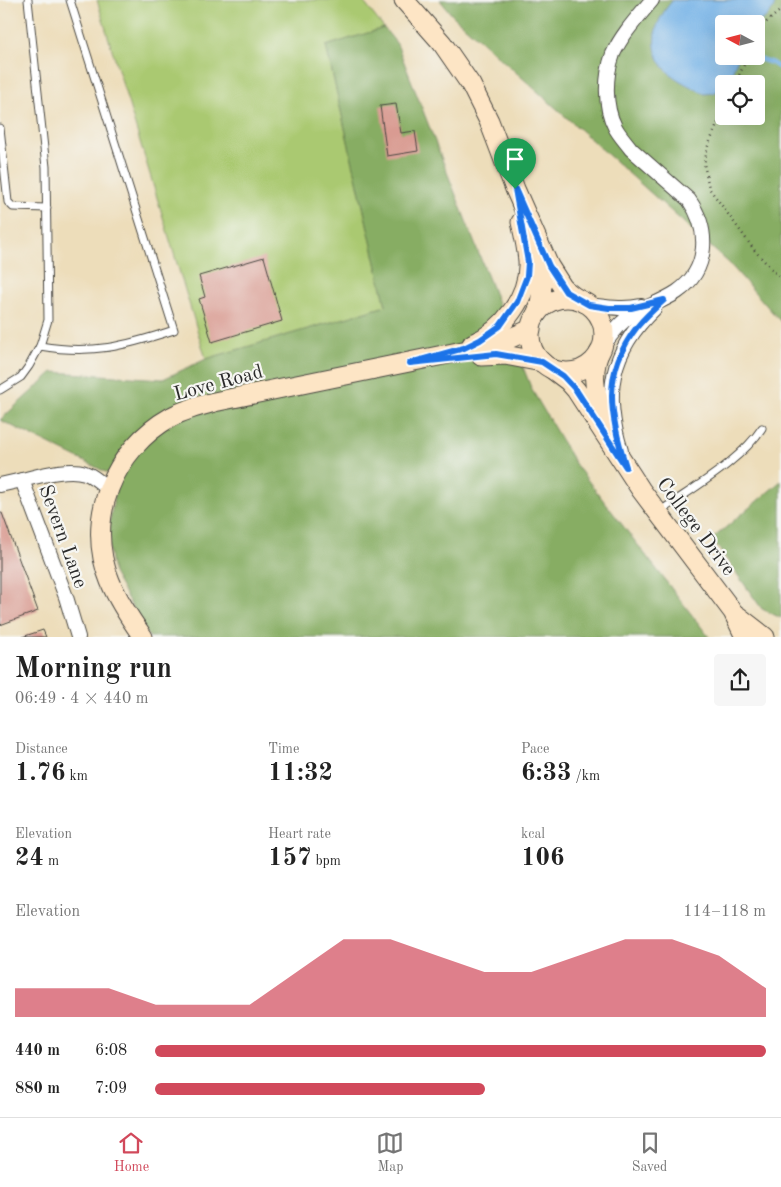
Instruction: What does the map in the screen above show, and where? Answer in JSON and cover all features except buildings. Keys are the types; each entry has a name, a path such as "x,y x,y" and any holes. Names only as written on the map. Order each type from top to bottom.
{"main road":[{"path":"404,0 453,58 480,101 515,189 549,266 558,281 566,292 587,304 598,314 604,336 601,349 590,364 580,370 564,372 547,366 532,348 532,325 541,301 541,277 515,189"},
{"path":"410,363 464,348 480,340 500,326 517,302 527,276 528,262 515,189"},
{"path":"532,325 543,307 558,299 572,298 587,304"},
{"name":"Love Road","path":"143,637 128,617 110,581 101,540 101,526 108,489 118,467 125,456 145,435 171,417 214,402 497,344 532,325"},
{"name":"College Drive","path":"601,349 594,368 596,396 626,467"},
{"name":"Love Road","path":"410,363 496,354 547,366"},
{"name":"College Drive","path":"547,366 568,381 576,390 626,467 734,612 745,637"},
{"name":"College Drive","path":"734,612 765,637"}],"street":[{"path":"626,467 615,432 612,414 612,382 618,362 636,328 664,300 686,284 699,265 704,242 700,220 689,200 631,149 615,127 611,116 607,90 608,75 614,54 632,24 652,0"},
{"path":"587,304 631,308 664,300"},
{"path":"601,349 628,317 664,300"},
{"name":"Severn Lane","path":"78,637 66,597 22,480 61,472 83,472 94,477 108,489"},
{"path":"0,484 22,480"}],"lane":[{"path":"0,390 21,377 29,366 40,346 48,320 46,167 28,0"},
{"path":"40,346 59,349 98,350 133,344 174,330 70,0"},
{"path":"0,128 8,202 13,207 47,208"},
{"path":"659,512 735,458 755,440 762,428"}],"path":[{"path":"765,23 781,10"},
{"path":"717,125 708,146 704,164 709,188 755,250 781,279"}],"green space":[{"path":"97,0 362,0 384,28 326,46 386,306 206,359"},
{"path":"440,0 781,0 781,322 729,263 452,15"},
{"path":"384,28 397,44 532,390 576,465 709,637 149,637 113,573 107,535 118,478 0,420 53,372 163,379 206,359 386,306 326,46"},
{"path":"781,481 781,618 762,609 712,539"}],"water":[{"path":"673,0 775,0 771,12 765,17 765,15 715,15 715,65 735,65 731,75 715,75 715,92 705,94 671,75 660,62 656,53 655,35 657,26 666,8"}],"waterway":[{"path":"765,61 781,69"}],"route":[{"path":"515,189 549,266 566,292 589,305 609,308 631,308 664,300 636,328 618,362 612,382 612,414 615,432 626,467 576,390 563,376 542,362 505,354 496,354 410,363 464,348 490,335 509,315 517,302 524,288 528,262 515,189"}]}
